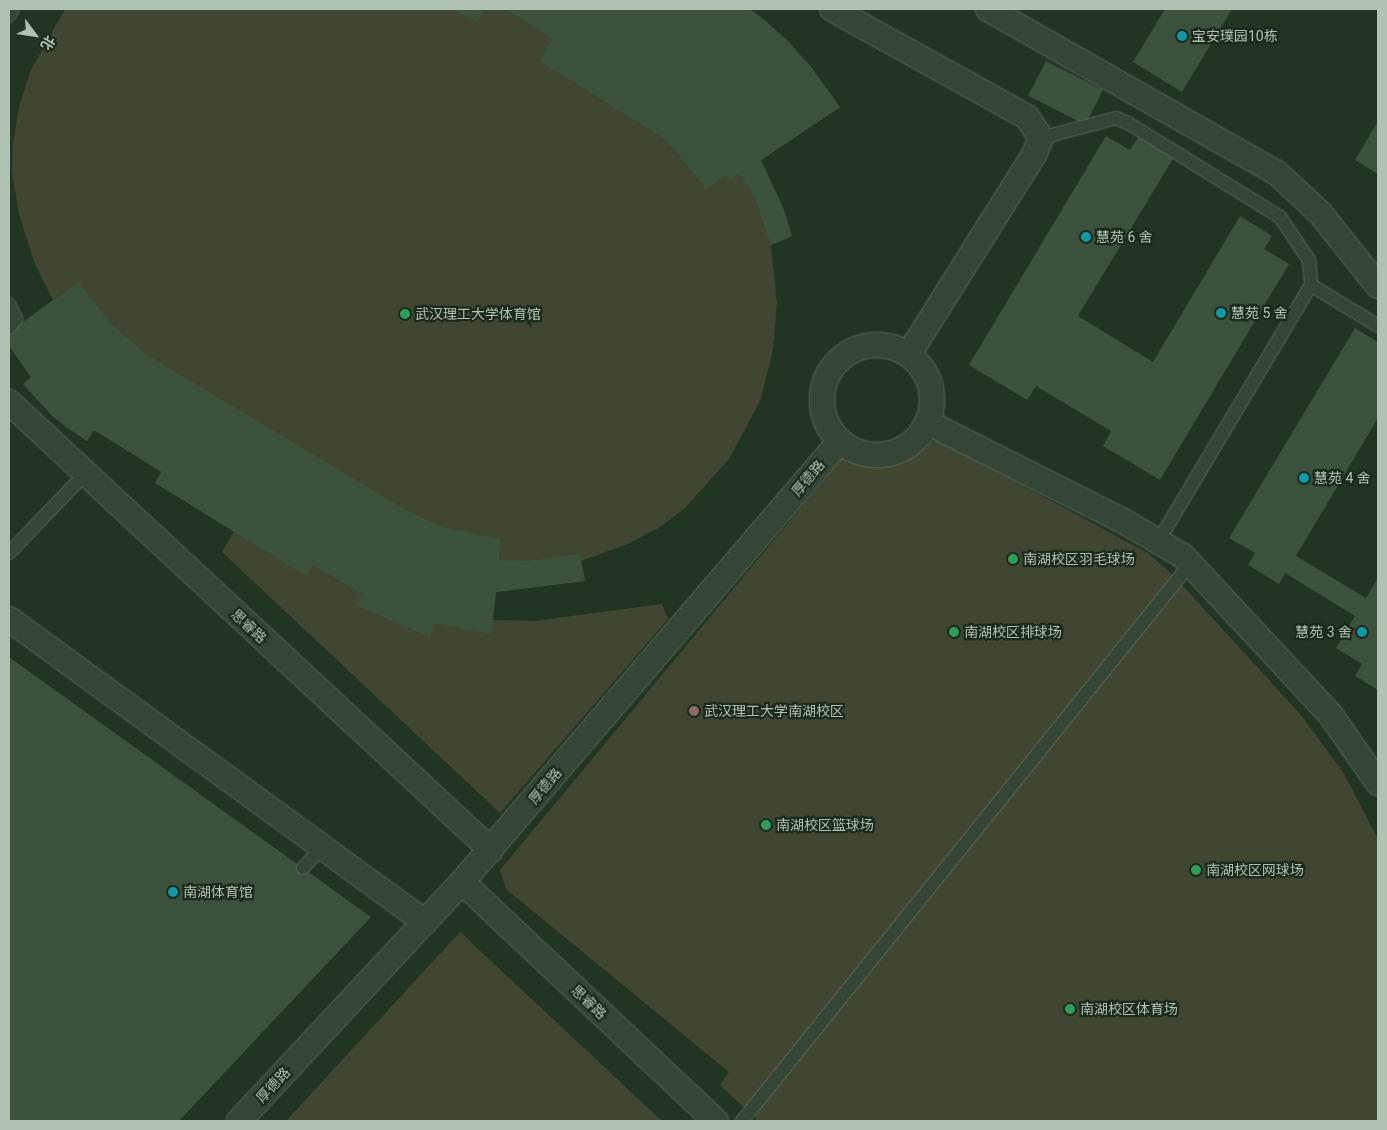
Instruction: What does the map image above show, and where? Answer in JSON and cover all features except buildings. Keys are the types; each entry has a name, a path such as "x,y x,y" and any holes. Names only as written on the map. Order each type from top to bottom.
{"street":[{"path":"832,9 1027,117 1041,138 1035,153 909,354"},
{"path":"988,9 1277,173 1320,213 1377,280"},
{"path":"869,345 883,345 909,354 925,373 930,385 931,410 927,422 911,442 888,454 862,453 840,441 828,424 822,404 822,390 833,365 856,349 869,345"},
{"name":"思睿路","path":"9,402 491,850"},
{"path":"927,422 1159,540 1191,563 1330,714 1377,775"},
{"name":"厚德路","path":"239,1121 491,850 840,441"},
{"path":"9,619 425,922"},
{"name":"思睿路","path":"462,882 716,1121"}],"lane":[{"path":"9,16 13,9"},
{"path":"1041,138 1116,118 1128,123 1280,217 1309,260 1312,285 1159,540"},
{"path":"1312,285 1378,326"},
{"path":"9,304 16,319 9,328"},
{"path":"9,553 85,474"},
{"path":"742,1121 1191,563"},
{"path":"303,868 322,847"}],"green space":[{"name":"武汉理工大学体育馆","path":"65,9 750,9 789,41 840,107 761,160 784,210 792,236 771,245 777,303 773,350 760,401 729,459 685,508 660,527 628,544 581,561 585,581 496,592 493,620 534,621 662,604 668,619 500,813 222,552 234,531 155,483 161,472 94,430 87,441 64,426 23,384 31,377 9,346 9,332 53,300 34,262 19,214 12,172 13,143 19,107 30,72"},
{"path":"936,439 1148,553 1174,576 1300,714 1343,772 1378,839 1378,1121 758,1121 720,1085 729,1072 506,889 500,870 843,457 862,464 892,464 906,460"},
{"path":"460,932 662,1121 286,1121"}],"place":[{"name":"宝安璞园10栋","path":"1182,36"},
{"name":"慧苑 6 舍","path":"1086,237"},
{"name":"慧苑 5 舍","path":"1221,313"},
{"name":"武汉理工大学体育馆","path":"405,314"},
{"name":"慧苑 4 舍","path":"1304,478"},
{"name":"南湖校区羽毛球场","path":"1013,559"},
{"name":"南湖校区排球场","path":"954,632"},
{"name":"慧苑 3 舍","path":"1362,632"},
{"name":"武汉理工大学南湖校区","path":"694,711"},
{"name":"南湖校区篮球场","path":"766,825"},
{"name":"南湖校区网球场","path":"1196,870"},
{"name":"南湖体育馆","path":"173,892"},
{"name":"南湖校区体育场","path":"1070,1009"}]}
